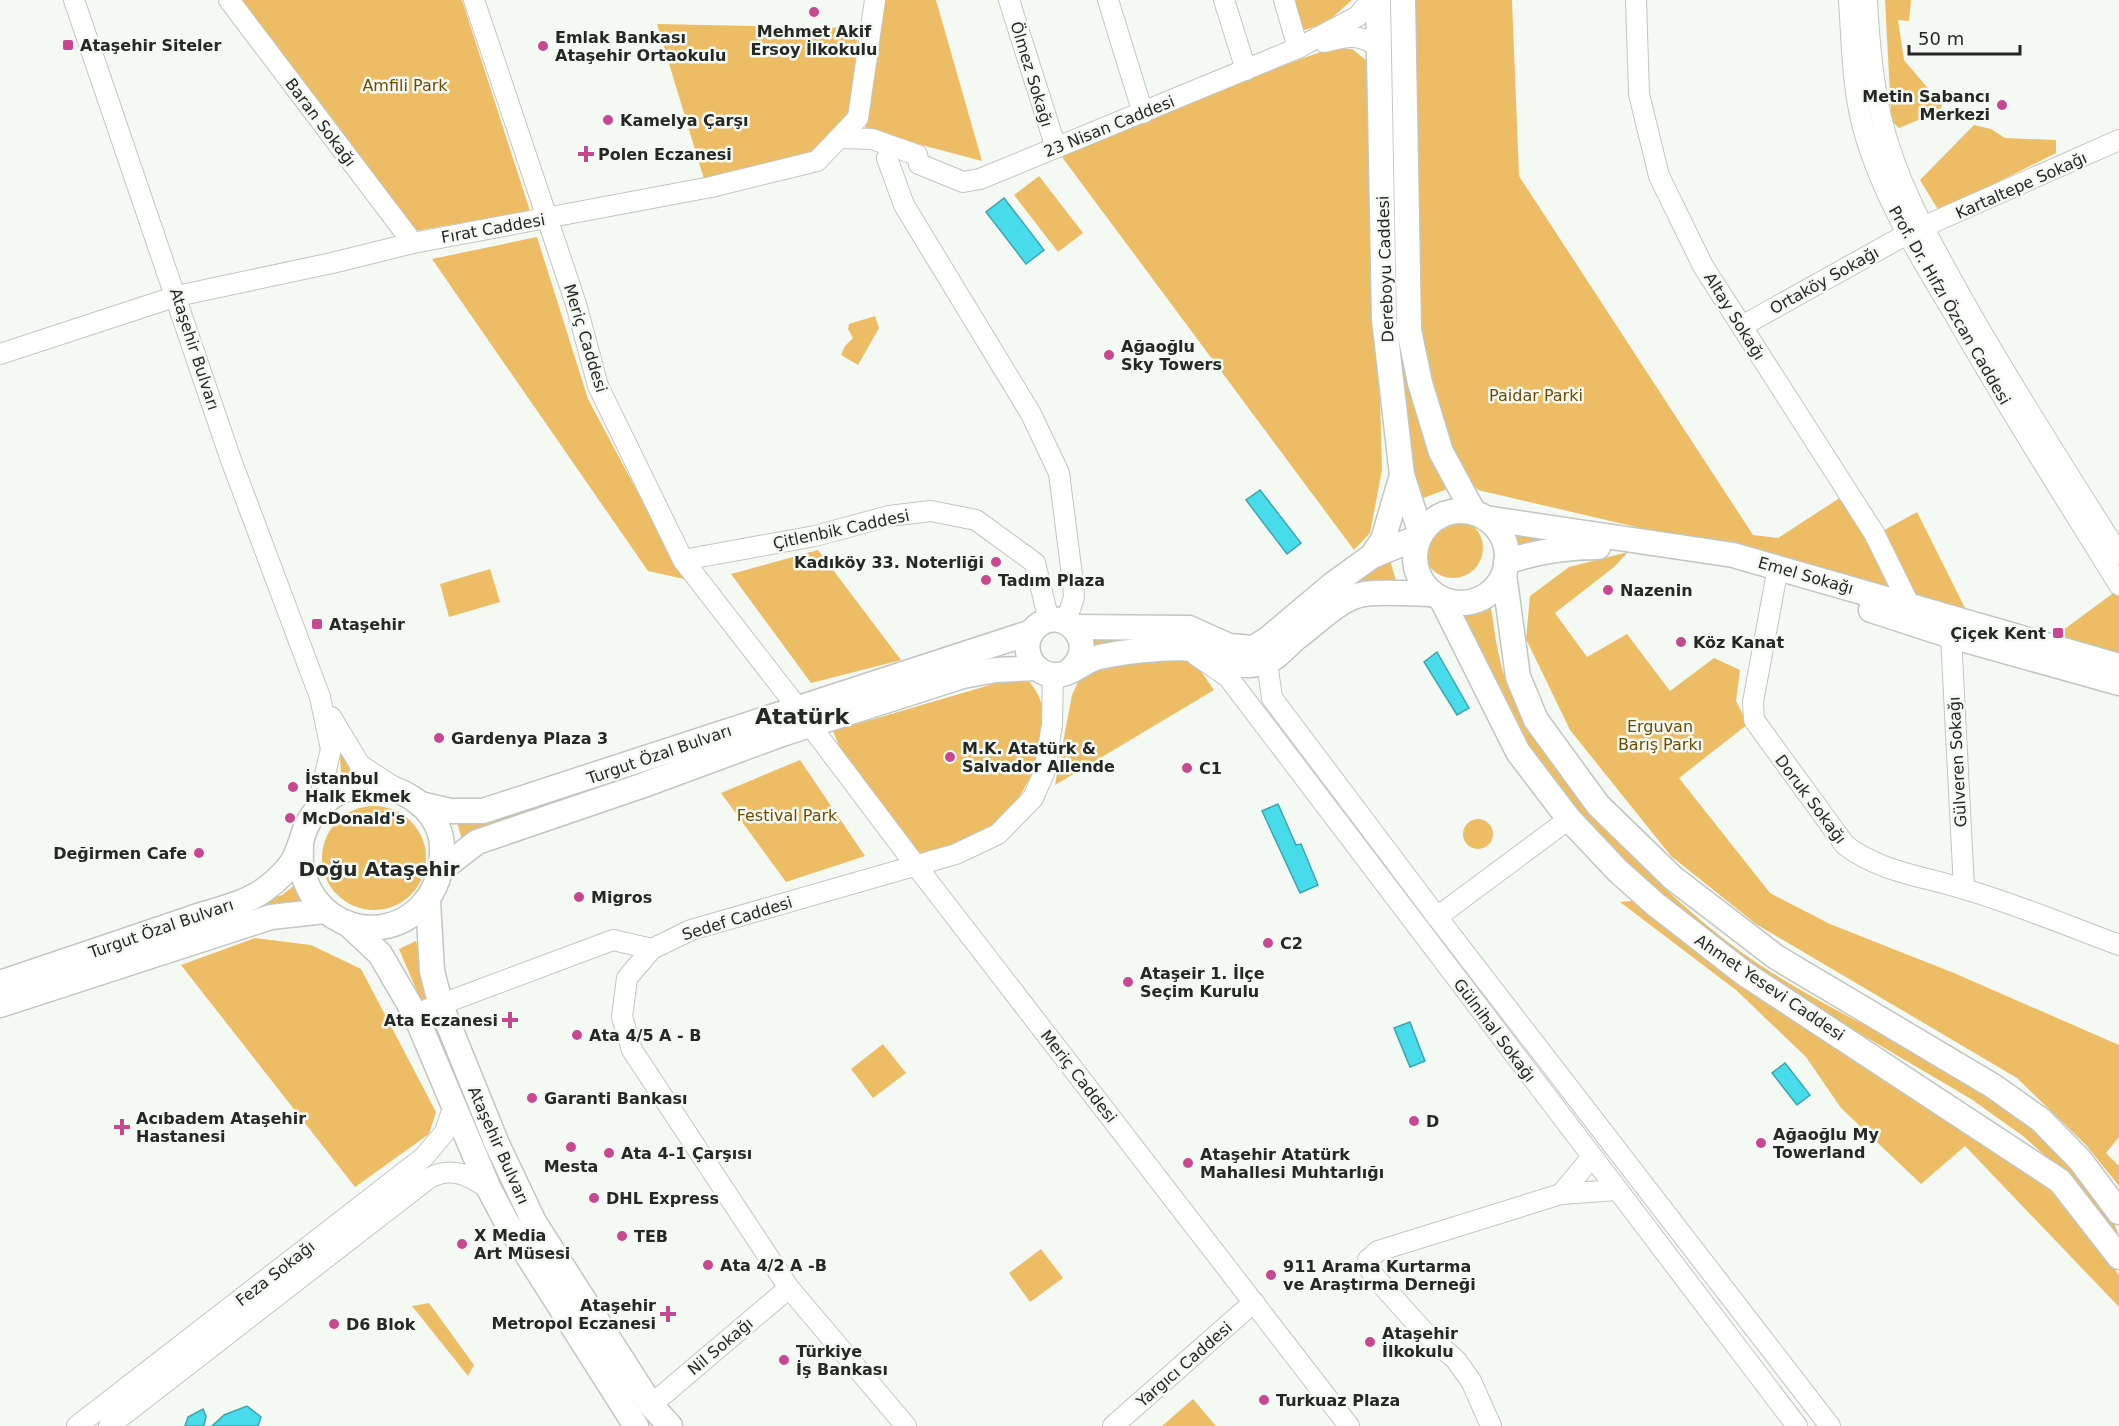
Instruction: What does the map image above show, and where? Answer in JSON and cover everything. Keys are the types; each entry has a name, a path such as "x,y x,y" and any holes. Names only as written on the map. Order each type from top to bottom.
{"main road":[{"name":"Dereboyu Caddesi","path":"1378,0 1384,319 1402,475 1420,535"},
{"name":"Dereboyu Caddesi","path":"1403,0 1409,330 1420,383 1441,452 1480,516"},
{"path":"1372,556 1383,540 1402,475"},
{"name":"Turgut Özal Bulvarı","path":"442,869 477,842 803,716 1055,625 1189,628 1229,646 1254,648 1372,556 1420,535 1435,519 1444,514 1464,511 1480,516"},
{"path":"1267,662 1344,602 1363,594 1437,597 1464,603 1485,597 1496,587 1505,568 1502,537 1480,516"},
{"name":"Emel Sokağı","path":"1480,516 1733,555 2119,666"},
{"path":"1420,535 1415,566 1425,586 1437,597"},
{"name":"Emel Sokağı","path":"1505,568 1533,552 1561,547 1601,547 1776,579 1951,636 2119,684"},
{"name":"Ahmet Yesevi Caddesi","path":"1505,568 1518,677 1536,720 1598,805 1672,878 1708,908 1776,957 1993,1086 2041,1120 2080,1160 2119,1212"},
{"name":"Ahmet Yesevi Caddesi","path":"1437,597 1518,752 1569,819 1655,904 1736,968 2060,1180 2119,1257"},
{"path":"1055,625 1082,642 1082,651 1079,659 1053,671 1029,656 1027,646 1055,625"},
{"name":"Turgut Özal Bulvarı","path":"420,804 450,811 483,811 803,716 963,676 996,670 1053,671 1099,657 1181,648 1207,653 1236,666 1267,662"},
{"name":"Turgut Özal Bulvarı","path":"0,983 219,909 261,892 291,864 307,825 317,809 334,795 353,787 375,784 396,789 420,804 434,821 442,842 442,869 428,901 412,916 391,925 369,928 347,923 325,911 310,892 301,868 301,844"},
{"name":"Ataşehir Bulvarı","path":"428,901 432,971 441,1006 497,1144 534,1222 651,1405 670,1426"},
{"name":"Turgut Özal Bulvarı","path":"0,1005 271,917 325,911"},
{"name":"Ataşehir Bulvarı","path":"347,923 380,954 415,1014 489,1189 507,1223 633,1423"},
{"path":"633,1423 651,1405"}],"street":[{"name":"Ataşehir Bulvarı","path":"75,0 231,460 320,696 345,744 360,765 396,789"},
{"name":"Baran Sokağı","path":"229,0 413,243"},
{"name":"Meriç Caddesi","path":"474,0 576,304 598,386 683,560 916,867 1349,1426"},
{"name":"Fırat Caddesi","path":"0,354 177,296 413,243 711,187 817,162 858,118 875,0"},
{"name":"Ölmez Sokağı","path":"1009,0 1056,148"},
{"path":"1108,0 1143,113"},
{"path":"1224,0 1246,70"},
{"path":"1284,0 1298,48"},
{"path":"1298,48 1358,16 1371,0"},
{"name":"Altay Sokağı","path":"1636,0 1639,94 1659,176 1703,266 1874,533 1909,604"},
{"name":"Prof. Dr. Hıfzı Özcan Caddesi","path":"1849,0 1854,83 1863,128 1878,175 2119,554"},
{"name":"Prof. Dr. Hıfzı Özcan Caddesi","path":"1867,0 1870,62 1881,118 1904,187 1915,231 2005,403 2119,585"},
{"path":"1298,48 1345,37 1365,37 1379,46"},
{"name":"23 Nisan Caddesi","path":"919,164 963,182 980,179 1298,48"},
{"path":"841,138 872,139 917,155 919,164 909,167 841,138"},
{"name":"Kartaltepe Sokağı","path":"1915,231 2119,140"},
{"path":"887,158 904,205 1031,414 1059,473 1074,597 1055,625"},
{"name":"Ortaköy Sokağı","path":"1742,326 1915,231"},
{"name":"Çitlenbik Caddesi","path":"683,560 815,536 889,516 931,511 976,520 1035,563 1055,625"},
{"name":"Doruk Sokağı","path":"1776,579 1753,702 1754,720 1845,845 1861,858 1906,875 1964,888 2119,945"},
{"name":"Gülveren Sokağı","path":"1951,636 1964,888"},
{"name":"Gülnihal Sokağı","path":"1181,648 1206,661 1228,677 1617,1190 1781,1418 1797,1426"},
{"name":"Gülnihal Sokağı","path":"1267,662 1272,698 1437,917 1830,1426"},
{"name":"Sedef Caddesi","path":"906,1426 789,1288 632,1050 622,1017 627,978 651,949 691,930 916,867 956,854 998,834 1033,798 1044,773 1050,743 1053,671"},
{"name":"Ataşehir Bulvarı","path":"317,809 331,749 320,696"},
{"path":"1437,917 1569,819"},
{"path":"415,1014 613,940 651,949"},
{"name":"Feza Sokağı","path":"77,1426 424,1157 446,1132 454,1105"},
{"path":"1561,1194 1592,1157"},
{"name":"Feza Sokağı","path":"110,1426 429,1178 440,1172 466,1174 489,1189"},
{"path":"1491,1426 1471,1381 1456,1360 1426,1334 1382,1284 1369,1268 1368,1260 1378,1251 1561,1194 1617,1190"},
{"name":"Nil Sokağı","path":"651,1405 789,1288"},
{"name":"Yargıcı Caddesi","path":"1113,1426 1254,1302"}],"green space":[{"name":"Amfili Park","path":"242,0 462,0 530,211 415,231 299,81"},
{"path":"885,0 936,0 982,161 865,130"},
{"path":"1288,0 1352,0 1326,23 1298,32"},
{"path":"1389,0 1397,0 1402,332 1447,489 1413,502 1396,396"},
{"name":"Paidar Parki","path":"1407,0 1512,0 1519,176 1753,535 1778,538 1852,490 1879,533 1917,512 1967,612 1756,555 1478,490 1443,449 1420,383"},
{"path":"1885,0 1911,0 1909,21 1898,20 1904,60 1938,100 1945,94 1940,111 1899,128 1893,122 1891,113"},
{"path":"657,24 858,28 851,118 810,158 704,179"},
{"path":"1332,48 1352,49 1371,64 1382,470 1370,533 1354,550 1062,157 1195,99"},
{"path":"1974,125 1991,129 2005,138 2056,140 2056,153 1939,211 1920,180"},
{"path":"1039,176 1083,233 1058,252 1014,195"},
{"path":"537,237 588,399 684,579 648,571 432,259"},
{"path":"875,316 879,328 858,365 841,355 845,346 853,338 848,329 849,324"},
{"path":"1500,516 1601,539 1511,549"},
{"path":"1453,518 1470,523 1478,531 1483,548 1478,565 1470,573 1453,578 1436,573 1428,565 1423,548 1428,531 1436,523"},
{"path":"818,550 901,660 811,683 731,574"},
{"path":"1388,552 1397,585 1360,587 1339,598 1263,655 1230,657 1182,638 1092,646 1092,640 1181,633 1240,654 1256,653"},
{"name":"Erguvan Barış Parkı","path":"1628,552 1614,567 1555,613 1587,657 1627,634 1670,691 1714,658 1740,670 1736,701 1748,724 1679,778 1770,893 1830,924 1954,973 2119,1045 2119,1137 2106,1153 2119,1166 2119,1186 2086,1145 2017,1078 1756,924 1671,856 1570,730 1526,639 1530,596 1569,567"},
{"path":"490,569 500,602 449,617 440,584"},
{"path":"2116,591 2119,595 2119,659 2055,636"},
{"path":"1490,601 1501,665 1514,701 1534,735 1588,808 1654,878 1722,937 1775,975 1971,1083 2018,1114 2069,1165 2106,1211 2117,1229 2119,1244 2068,1176 2023,1136 1971,1099 1754,971 1632,870 1580,814 1510,721 1453,615 1471,611"},
{"path":"1193,660 1214,690 1055,785 1072,695 1081,676 1103,663"},
{"path":"1027,678 1039,697 1044,731 1034,769 1025,788 1002,819 982,834 964,842 916,855 843,756 833,731 1007,680"},
{"path":"779,722 463,843 457,822"},
{"path":"343,753 358,773 342,792 340,756"},
{"name":"Festival Park","path":"800,760 865,856 786,882 721,793"},
{"path":"374,806 394,810 411,821 422,838 426,858 422,878 411,895 394,906 374,910 354,906 337,895 326,878 322,858 326,838 337,821 354,810"},
{"path":"1478,819 1488,824 1493,834 1488,844 1478,849 1468,844 1463,834 1468,824"},
{"path":"301,880 313,907 283,905 241,910 282,895"},
{"path":"1633,901 1747,988 2053,1190 2119,1275 2119,1307 1965,1146 1921,1184 1841,1108 1806,1057 1736,990 1620,902"},
{"path":"255,938 311,945 361,969 436,1112 429,1134 355,1187 181,965"},
{"path":"416,941 430,1001 422,1003 399,949"},
{"path":"883,1044 906,1073 873,1098 851,1069"},
{"path":"1041,1249 1063,1278 1030,1302 1009,1273"},
{"path":"429,1303 474,1365 468,1376 412,1306"},
{"path":"1193,1399 1216,1426 1162,1426"}],"water":[{"path":"1004,198 1044,250 1026,264 986,212"},
{"path":"1260,490 1301,543 1287,554 1246,500"},
{"path":"1437,652 1469,708 1457,715 1424,662"},
{"path":"1278,804 1296,845 1301,844 1318,885 1300,893 1262,811"},
{"path":"1410,1022 1425,1061 1410,1067 1394,1028"},
{"path":"1785,1063 1810,1095 1797,1105 1772,1073"},
{"path":"247,1406 261,1417 258,1426 212,1426 224,1415"},
{"path":"203,1409 206,1416 204,1426 185,1426 188,1417"}],"place":[{"name":"Mehmet Akif Ersoy İlkokulu","path":"814,12"},
{"name":"Ataşehir Siteler","path":"68,45"},
{"name":"Emlak Bankası Ataşehir Ortaokulu","path":"543,46"},
{"name":"Metin Sabancı Merkezi","path":"2002,105"},
{"name":"Kamelya Çarşı","path":"608,120"},
{"name":"Polen Eczanesi","path":"586,154"},
{"name":"Ağaoğlu Sky Towers","path":"1109,355"},
{"name":"Kadıköy 33. Noterliği","path":"996,562"},
{"name":"Tadım Plaza","path":"986,580"},
{"name":"Nazenin","path":"1608,590"},
{"name":"Ataşehir","path":"317,624"},
{"name":"Çiçek Kent","path":"2058,633"},
{"name":"Köz Kanat","path":"1681,642"},
{"name":"Gardenya Plaza 3","path":"439,738"},
{"name":"M.K. Atatürk & Salvador Allende","path":"950,757"},
{"name":"C1","path":"1187,768"},
{"name":"İstanbul Halk Ekmek","path":"293,787"},
{"name":"McDonald's","path":"290,818"},
{"name":"Değirmen Cafe","path":"199,853"},
{"name":"Migros","path":"579,897"},
{"name":"C2","path":"1268,943"},
{"name":"Ataşeir 1. İlçe Seçim Kurulu","path":"1128,982"},
{"name":"Ata Eczanesi","path":"510,1020"},
{"name":"Ata 4/5 A - B","path":"577,1035"},
{"name":"Garanti Bankası","path":"532,1098"},
{"name":"D","path":"1414,1121"},
{"name":"Acıbadem Ataşehir Hastanesi","path":"122,1127"},
{"name":"Ağaoğlu My Towerland","path":"1761,1143"},
{"name":"Mesta","path":"571,1147"},
{"name":"Ata 4-1 Çarşısı","path":"609,1153"},
{"name":"Ataşehir Atatürk Mahallesi Muhtarlığı","path":"1188,1163"},
{"name":"DHL Express","path":"594,1198"},
{"name":"TEB","path":"622,1236"},
{"name":"X Media Art Müsesi","path":"462,1244"},
{"name":"Ata 4/2 A -B","path":"708,1265"},
{"name":"911 Arama Kurtarma ve Araştırma Derneği","path":"1271,1275"},
{"name":"Ataşehir Metropol Eczanesi","path":"668,1314"},
{"name":"D6 Blok","path":"334,1324"},
{"name":"Ataşehir İlkokulu","path":"1370,1342"},
{"name":"Türkiye İş Bankası","path":"784,1360"},
{"name":"Turkuaz Plaza","path":"1264,1400"}],"district":[{"name":"Atatürk","path":"802,716"},
{"name":"Doğu Ataşehir","path":"379,869"}]}
